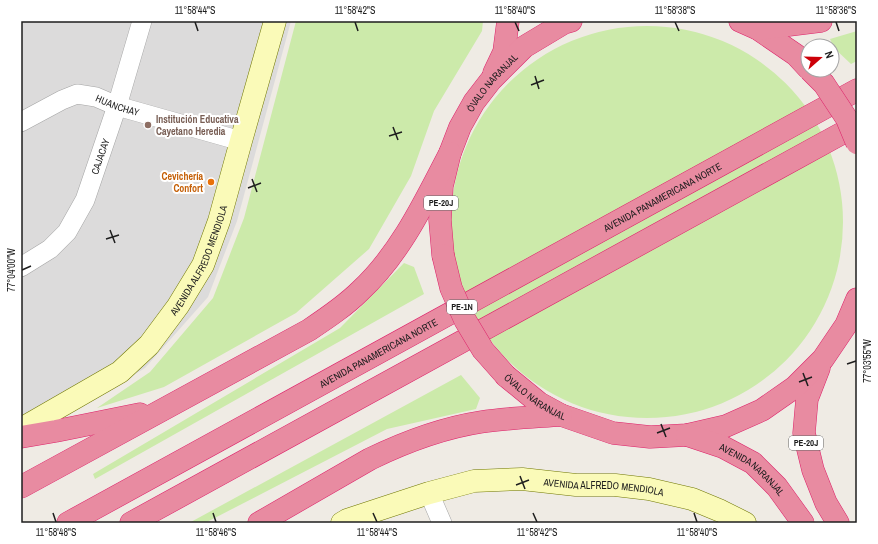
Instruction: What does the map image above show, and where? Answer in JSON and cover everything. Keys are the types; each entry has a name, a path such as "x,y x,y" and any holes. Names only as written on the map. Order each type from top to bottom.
{"highway":[{"name":"PE-20J","path":"491,80 504,52 508,21"},
{"name":"ÓVALO NARANJAL","path":"571,21 564,23 524,48 491,80 474,102 460,127 450,153 442,186 440,220 443,255 451,288 465,320 483,350 506,376 539,403 561,415 613,433 650,437 687,435 726,426 762,410 795,388 823,359 846,325 857,299"},
{"path":"749,25 821,21"},
{"path":"749,25 800,61"},
{"path":"818,78 824,84 847,119 857,143"},
{"name":"AVENIDA PANAMERICANA NORTE","path":"68,523 857,90"},
{"path":"131,523 857,125"},
{"path":"21,487 309,330 342,307 374,277 386,262 421,210 450,153"},
{"name":"PE-20J","path":"823,359 807,399 804,433 813,470 826,503 838,523"},
{"path":"21,437 163,409"},
{"path":"259,523 370,459 388,450 424,436 479,423 561,415"},
{"name":"AVENIDA NARANJAL","path":"687,435 724,447 753,462 777,487 803,523"},
{"path":"286,523 340,476"}],"main road":[{"name":"AVENIDA ALFREDO MENDIOLA","path":"21,429 120,372 149,345 178,306 203,265 219,220 275,21"},
{"name":"AVENIDA ALFREDO MENDIOLA","path":"342,523 347,520 429,493 474,481 522,479 576,485 649,488 692,499 745,523"}],"street":[{"name":"CAJACAY","path":"21,267 50,249 67,232 85,200 118,106 142,21"},
{"name":"HUANCHAY","path":"21,122 62,100 77,94 96,97 118,106 241,141"},
{"path":"429,493 442,523"}],"shaded area":[{"path":"21,21 291,21 237,221 208,297 145,368 60,420 21,440"}],"green space":[{"path":"296,21 483,21 482,31 434,111 411,176 369,249 296,313 164,387 97,408 150,372 213,298 244,218"},
{"path":"647,26 685,30 704,34 722,41 756,59 786,83 810,113 828,147 835,165 839,184 843,222 839,260 835,279 828,297 810,331 786,361 756,385 722,403 704,410 685,414 647,418 609,414 590,410 572,403 538,385 508,361 484,331 466,297 459,279 455,260 451,222 455,184 459,165 466,147 484,113 508,83 538,59 572,41 590,34 609,30"},
{"path":"857,31 857,61 851,64 840,54 840,38 833,38"},
{"path":"404,263 414,267 424,294 95,479 93,474 340,328"},
{"path":"461,375 480,398 476,409 387,429 205,523 189,523"}],"place":[{"name":"Institución Educativa Cayetano Heredia","path":"148,125"},
{"name":"Cevichería Confort","path":"211,182"}]}
